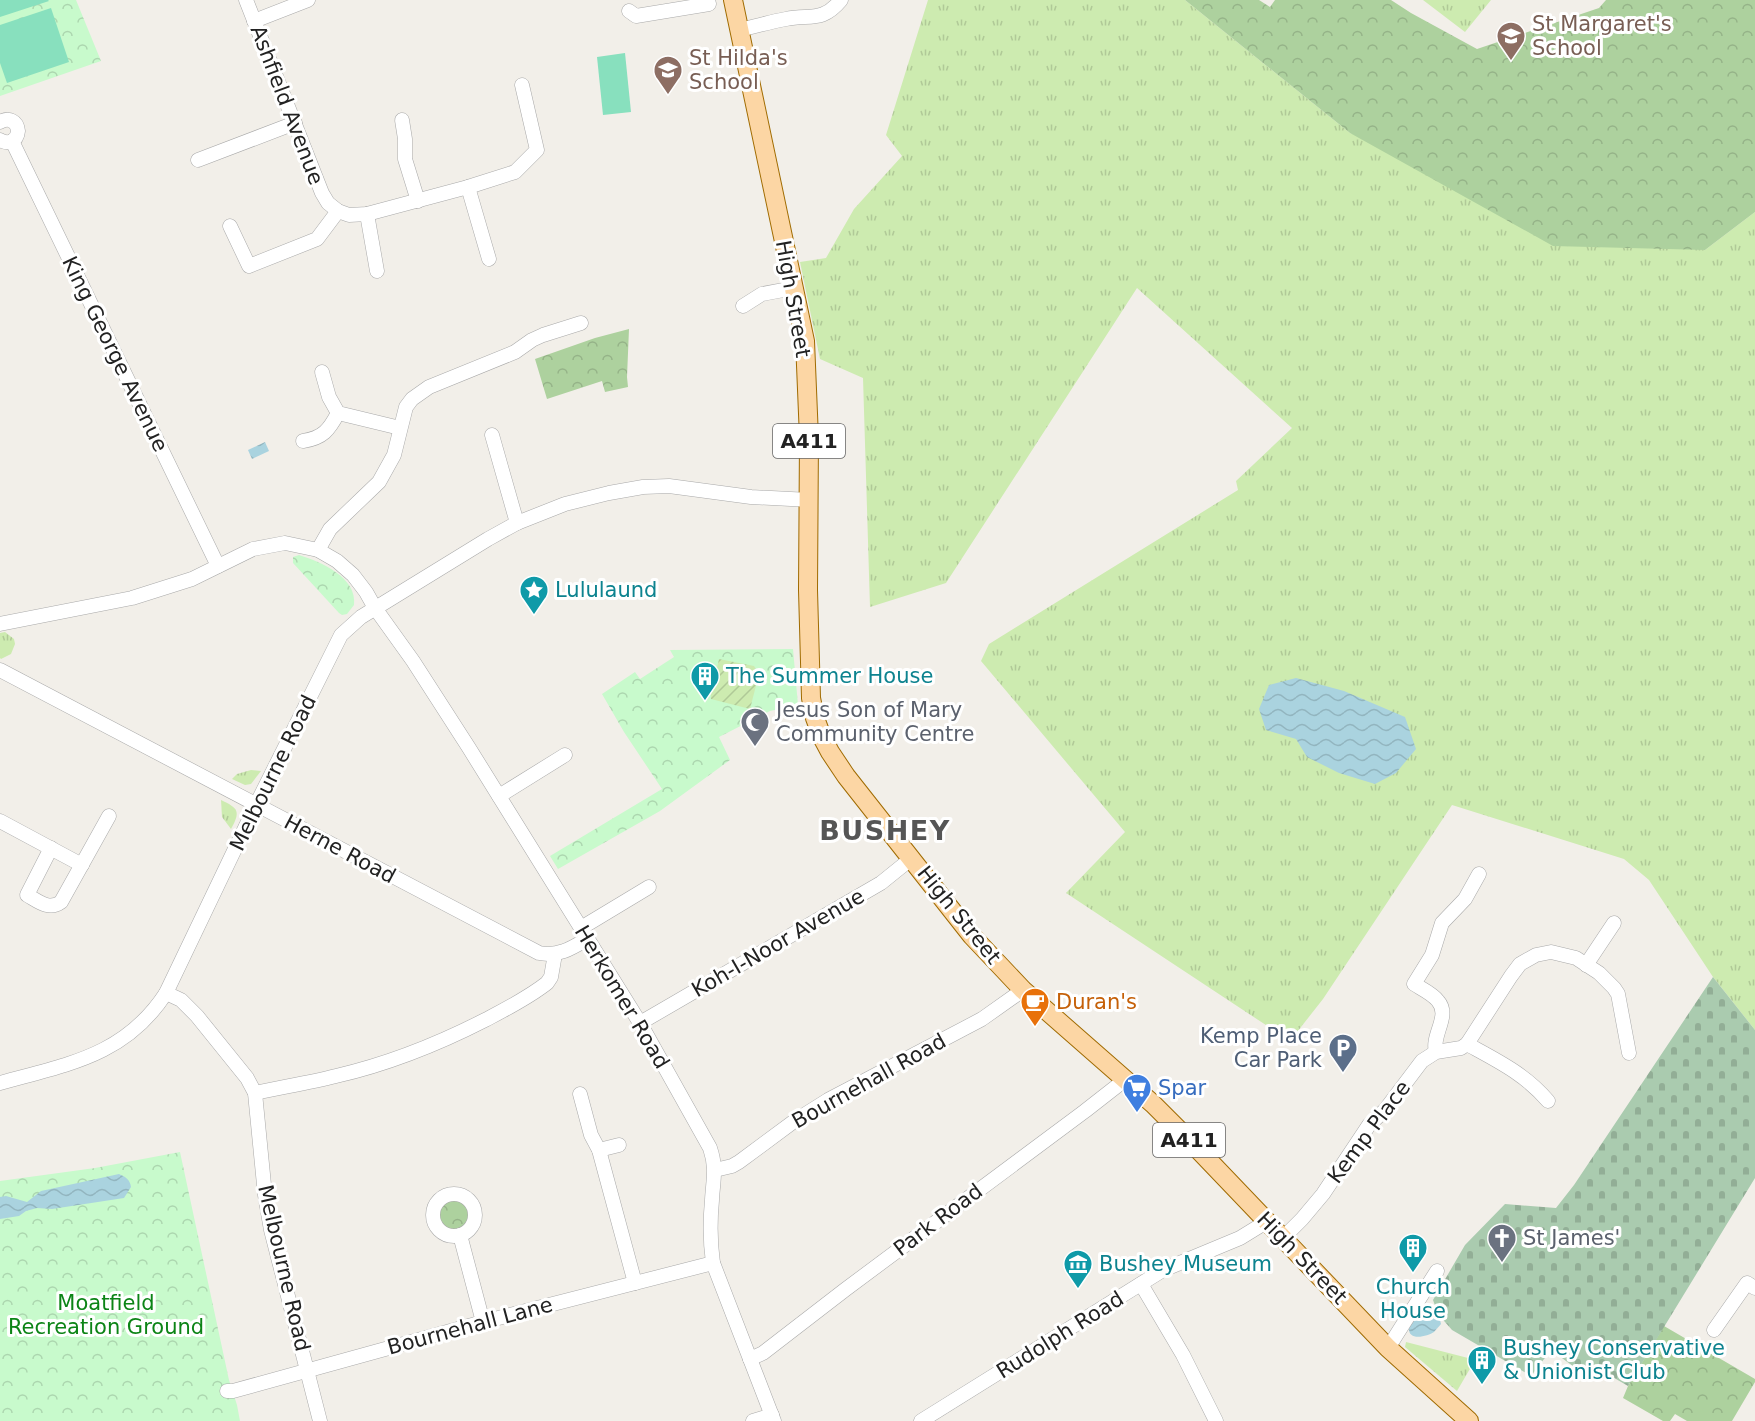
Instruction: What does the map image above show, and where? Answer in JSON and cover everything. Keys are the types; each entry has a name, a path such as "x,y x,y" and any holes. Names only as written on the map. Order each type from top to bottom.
{"main road":[{"name":"High Street","path":"733,0 805,341 809,438 808,590 811,698 815,718 830,752 846,776 972,936 1023,990 1124,1078 1190,1141 1388,1348 1468,1421"}],"street":[{"name":"Ashfield Avenue","path":"246,0 322,193 328,203 338,211"},
{"path":"254,21 308,0"},
{"path":"629,11 636,16 709,4 708,0"},
{"path":"740,30 788,18 816,18 831,11 841,0"},
{"path":"230,226 249,266 317,239 338,211 357,216 367,214 515,172 537,150 522,85"},
{"name":"King George Avenue","path":"0,123 8,120 16,124 18,131 16,139 6,141 218,566"},
{"path":"402,120 405,159 418,201"},
{"path":"198,160 295,123"},
{"path":"468,187 489,259"},
{"path":"367,214 377,271"},
{"path":"742,306 762,294 794,288"},
{"path":"0,624 132,598 184,582 254,549 285,543 318,550 330,529 379,482 394,455 406,407 412,399 429,387 515,352 543,335 581,323"},
{"path":"322,372 329,397 338,413 400,428"},
{"path":"303,441 312,440 324,434 333,424 338,413"},
{"path":"492,435 518,523"},
{"name":"Melbourne Road","path":"320,1421 271,1230 265,1195 255,1093 247,1078 197,1016 181,1000 166,993 341,635 361,617 488,539 518,523 565,504 643,487 669,486 751,497 810,500"},
{"name":"Herkomer Road","path":"318,550 337,561 353,575 413,661 639,1023 710,1149 715,1170 711,1244 713,1263 773,1418"},
{"name":"Herne Road","path":"0,670 530,949 539,953 555,954"},
{"path":"499,796 565,754"},
{"path":"51,848 27,895 50,907 61,902 109,816"},
{"path":"0,821 82,865"},
{"name":"Koh-I-Noor Avenue","path":"639,1023 881,883 912,858"},
{"path":"1436,1052 1435,1043 1443,1008 1436,998 1414,984 1432,955 1442,923 1465,899 1479,874"},
{"path":"255,1093 373,1066 453,1036 514,1005 542,987 551,978 555,954 568,950 584,933 649,886"},
{"path":"1586,965 1614,923"},
{"path":"1548,1101 1536,1086 1522,1076 1467,1044 1520,964 1551,952 1576,958 1608,981 1617,994 1629,1053"},
{"name":"Bournehall Road","path":"715,1170 739,1162 792,1122 828,1100 982,1019 1023,990"},
{"path":"0,1083 93,1056 110,1047 135,1030 156,1009 166,993"},
{"name":"Kemp Place","path":"1282,1239 1323,1194 1356,1142 1399,1093 1417,1067 1428,1056 1436,1052 1461,1048 1467,1044"},
{"name":"Park Road","path":"750,1359 764,1353 1085,1111 1124,1078"},
{"path":"580,1094 591,1136 599,1150 635,1283"},
{"path":"599,1150 619,1144"},
{"name":"Rudolph Road","path":"921,1421 1163,1270 1240,1238 1266,1222"},
{"path":"460,1235 483,1322"},
{"name":"Bournehall Lane","path":"227,1391 713,1263"},
{"path":"1388,1348 1437,1271"},
{"path":"1714,1330 1747,1283 1755,1288"},
{"path":"1141,1284 1183,1355 1216,1421"},
{"path":"753,1421 773,1418"}],"green space":[{"path":"0,0 76,0 101,61 0,96"},
{"path":"0,0 48,0 49,1 0,17"},
{"path":"928,0 1185,0 1350,133 1705,250 1755,212 1755,1030 1713,977 1649,880 1624,859 1452,805 1323,999 1290,1041 1066,893 1125,832 981,661 989,644 1238,490 1236,481 1292,428 1137,288 946,583 870,607 863,378 820,359 800,262 826,258 854,209 902,156 886,135"},
{"name":"St Margaret's School","path":"1185,0 1259,0 1270,7 1275,0 1391,0 1477,49 1599,8 1606,0 1755,0 1755,212 1705,250 1553,246 1350,133"},
{"path":"1423,0 1491,0 1465,32"},
{"path":"51,8 69,62 7,83 0,63 0,25"},
{"path":"625,53 631,112 603,115 597,57"},
{"path":"629,329 628,387 605,392 602,381 547,399 535,359"},
{"path":"299,555 336,572 350,586 354,605 347,614 339,613 293,563 293,557"},
{"path":"5,632 14,639 15,644 11,654 1,659 0,633"},
{"path":"793,649 798,705 770,711 719,737 730,760 660,811 558,869 550,856 662,789 602,694 635,672 640,679 674,657 670,650"},
{"path":"719,659 754,666 759,674 750,709 711,699"},
{"path":"251,770 261,771 251,784 245,785 232,779 237,774"},
{"path":"221,800 231,805 236,811 236,818 231,829 222,817"},
{"path":"1713,977 1755,1030 1755,1178 1628,1386 1592,1365 1585,1375 1551,1350 1531,1376 1452,1330 1438,1314 1433,1300 1465,1245 1505,1204 1556,1208 1574,1185"},
{"name":"Moatfield Recreation Ground","path":"180,1152 229,1380 240,1421 0,1421 0,1181 95,1168"},
{"path":"454,1199 466,1203 470,1215 466,1227 454,1231 442,1227 438,1215 442,1203"},
{"path":"1664,1326 1755,1379 1732,1421 1687,1421 1675,1414 1670,1421 1663,1421 1623,1398"},
{"path":"1406,1342 1468,1358 1471,1367 1457,1391 1405,1347"}],"water":[{"path":"265,442 269,451 252,459 248,450"},
{"path":"1296,678 1344,691 1405,717 1416,749 1396,773 1375,784 1339,773 1307,757 1296,739 1266,730 1259,709 1269,685"},
{"path":"119,1174 130,1182 131,1187 124,1198 52,1209 37,1208 19,1216 0,1219 0,1197 6,1196 27,1202 41,1191"},
{"path":"1430,1309 1439,1316 1441,1324 1434,1332 1427,1335 1419,1337 1412,1335 1409,1326 1418,1310"}],"place":[{"name":"St Margaret's School","path":"1511,62"},
{"name":"St Hilda's School","path":"668,96"},
{"name":"Lululaund","path":"534,616"},
{"name":"The Summer House","path":"705,702"},
{"name":"Jesus Son of Mary Community Centre","path":"755,748"},
{"name":"Duran's","path":"1035,1028"},
{"name":"Kemp Place Car Park","path":"1343,1074"},
{"name":"Spar","path":"1137,1114"},
{"name":"St James'","path":"1502,1264"},
{"name":"Church House","path":"1413,1274"},
{"name":"Bushey Museum","path":"1078,1290"},
{"name":"Bushey Conservative & Unionist Club","path":"1482,1386"}],"district":[{"name":"BUSHEY","path":"885,831"}]}
